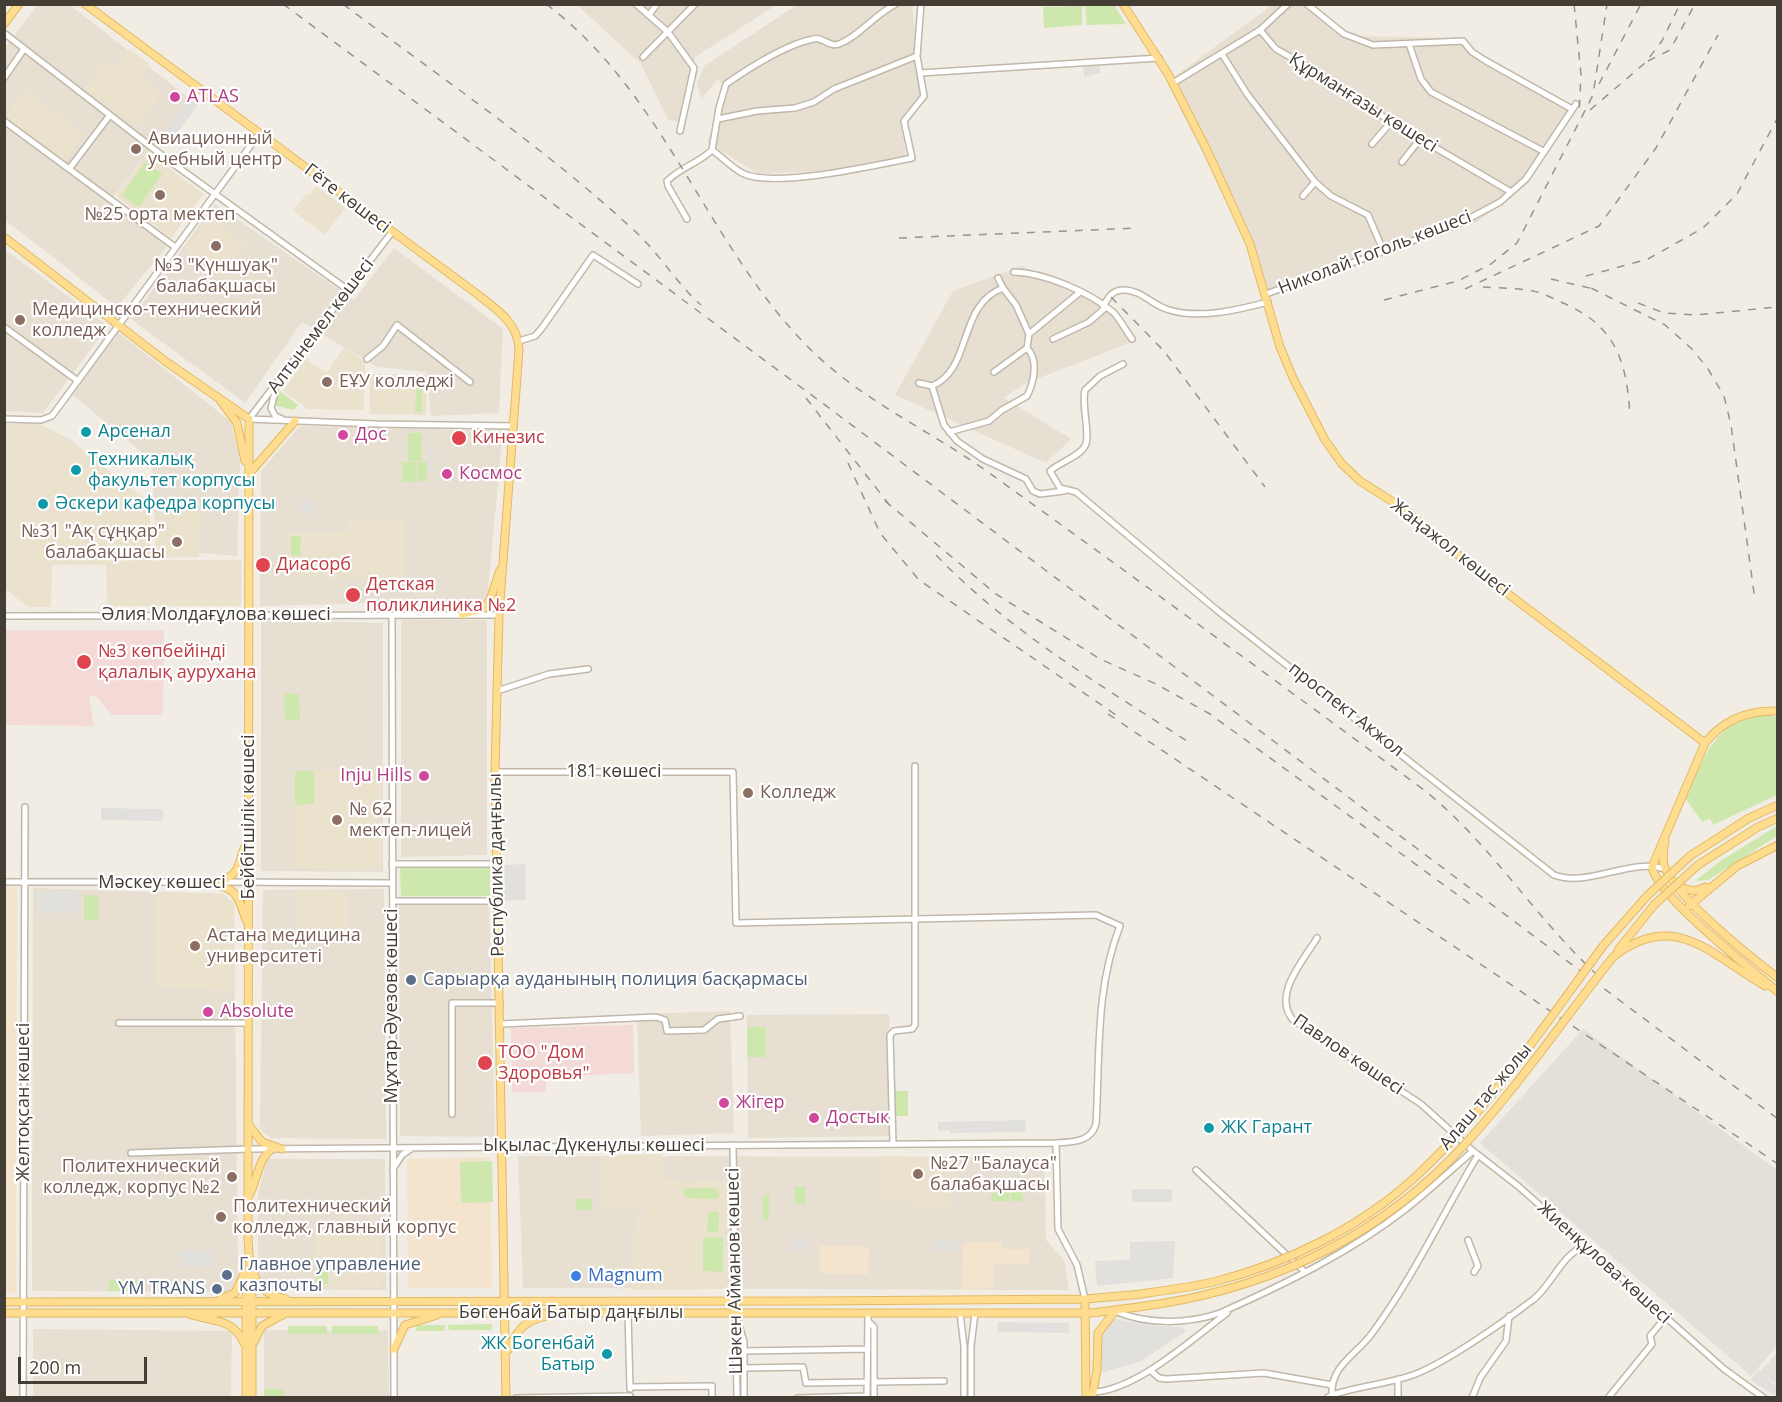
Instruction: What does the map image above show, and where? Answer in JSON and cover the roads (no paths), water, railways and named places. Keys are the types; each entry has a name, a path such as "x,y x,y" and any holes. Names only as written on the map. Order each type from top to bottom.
{"main road":[{"path":"4,24 19,4"},
{"name":"Гёте көшесі","path":"85,4 502,314 518,338"},
{"name":"Николай Гоголь көшесі","path":"1123,4 1173,83 1251,243 1267,298"},
{"path":"4,237 249,418"},
{"name":"Жаңажол көшесі","path":"1267,298 1280,347 1293,378 1325,440 1350,473 1404,509 1474,568 1705,743"},
{"name":"Республика даңғылы","path":"506,1398 507,1352 504,1312 495,772 499,615 514,426 518,338"},
{"path":"217,395 237,423 248,475"},
{"name":"Бейбітшілік көшесі","path":"246,1398 249,1349 249,418"},
{"path":"248,475 295,421"},
{"path":"462,614 477,612 487,605 503,560"},
{"path":"1778,711 1759,712 1730,721 1720,726 1705,743 1652,867 1656,880 1685,910 1778,993"},
{"name":"Алаш тас жолы","path":"1132,1295 1186,1288 1246,1272 1288,1257 1333,1235 1412,1180 1452,1141 1510,1070 1603,946 1647,896 1690,856 1749,818 1778,805"},
{"name":"Алаш тас жолы","path":"1138,1307 1212,1294 1292,1267 1363,1230 1402,1203 1451,1158 1482,1124 1654,905 1698,864 1749,832 1778,818"},
{"path":"1667,832 1663,860 1665,869 1677,886 1692,903 1778,978"},
{"path":"221,882 233,876 239,869 243,849 249,838"},
{"path":"1685,910 1737,866 1778,845"},
{"path":"207,882 225,886 235,892 248,927"},
{"path":"1677,886 1694,891 1712,885"},
{"path":"1709,918 1702,903 1712,885"},
{"path":"1613,957 1634,942 1647,937 1676,937 1700,945 1778,993"},
{"path":"248,1124 262,1142 282,1149"},
{"path":"248,1197 254,1189 261,1160 272,1149"},
{"path":"214,1301 235,1293 240,1286 248,1263"},
{"path":"248,1263 258,1287 264,1292 294,1301"},
{"name":"Бөгенбай Батыр даңғылы","path":"4,1302 1085,1299 1132,1295"},
{"path":"1085,1299 1086,1398"},
{"name":"Бөгенбай Батыр даңғылы","path":"4,1312 560,1312 737,1317 868,1313 1085,1313 1138,1307"},
{"path":"1093,1395 1098,1333 1115,1311"},
{"path":"183,1312 223,1320 241,1336 249,1349"},
{"path":"249,1349 262,1326 291,1312"},
{"path":"394,1349 405,1325 444,1312"},
{"path":"507,1352 519,1327 526,1322 560,1312"},
{"name":"Бейбітшілік көшесі","path":"249,1349 252,1398"}],"street":[{"path":"636,4 668,32 694,68 680,131"},
{"path":"649,15 657,4"},
{"path":"643,57 695,4"},
{"path":"687,219 667,181 695,161 703,159 712,150 724,87 743,72 813,39 820,39 830,45 840,44 873,18 896,4"},
{"path":"712,150 743,174 772,178 835,174 912,158 904,121 924,96 917,56 921,4"},
{"path":"1173,83 1260,30 1288,4"},
{"path":"1308,4 1344,34 1363,43 1409,44 1421,79 1431,92 1544,151"},
{"name":"Құрманғазы көшесі","path":"1260,30 1276,49 1310,68 1391,122 1511,192"},
{"path":"4,33 214,194 348,290"},
{"name":"Николай Гоголь көшесі","path":"1267,298 1383,250 1459,224 1500,202 1526,179 1574,106 1472,52 1463,41 1409,44"},
{"path":"4,78 24,49"},
{"path":"1222,54 1247,94 1315,182 1331,196 1368,215 1383,250"},
{"path":"718,119 757,111 795,108 814,102 834,89 917,56"},
{"path":"920,73 1159,58"},
{"path":"69,170 110,115"},
{"path":"4,121 175,247"},
{"path":"1372,144 1391,122"},
{"path":"4,419 46,419 52,416 259,134"},
{"path":"1402,162 1420,139"},
{"path":"1303,196 1315,182"},
{"name":"Алтынемел көшесі","path":"249,418 392,232"},
{"path":"518,338 535,336 575,277 593,255 638,284"},
{"path":"1014,272 1035,274 1060,281 1114,313 1132,339"},
{"path":"949,432 989,421 1002,410 1027,396 1034,372 1032,355 1027,348 1029,334 1016,304 999,278"},
{"path":"919,383 932,386 944,381 961,355 969,323 976,312 997,291 1004,288"},
{"path":"1053,339 1089,322 1104,307 1112,294 1121,290 1137,293 1169,310 1187,313 1234,309 1267,298"},
{"path":"1029,334 1079,294"},
{"path":"367,359 382,346 397,325 470,382"},
{"path":"4,327 78,381"},
{"path":"994,372 1027,348"},
{"path":"932,386 944,425 949,432 983,459 1026,479 1034,491 1040,494 1062,489 1050,471 1082,449 1086,443 1084,390 1100,376 1122,364"},
{"path":"282,378 273,396 271,408 280,418 295,421"},
{"path":"249,418 514,426"},
{"name":"проспект Акжол","path":"1062,489 1076,492 1218,611 1508,837 1544,868 1562,878 1575,879 1652,867 1665,869"},
{"name":"Мұхтар Әуезов көшесі","path":"392,615 394,1398"},
{"name":"Әлия Молдағұлова көшесі","path":"4,616 499,615"},
{"path":"497,691 549,674 588,669"},
{"path":"893,1143 890,1035 894,1031 912,1029 915,1025 915,766"},
{"name":"181 көшесі","path":"495,772 733,772 736,923 915,920"},
{"name":"Желтоқсан көшесі","path":"23,1398 25,807"},
{"path":"392,864 497,864"},
{"name":"Мәскеу көшесі","path":"4,882 392,883"},
{"path":"393,901 498,901"},
{"name":"Ықылас Дүкенұлы көшесі","path":"131,1153 249,1149 1056,1143 1082,1140 1089,1136 1095,1129 1098,1049 1105,970 1120,926 1096,915 915,920"},
{"name":"Павлов көшесі","path":"1317,938 1286,992 1284,1005 1287,1014 1313,1035 1420,1104 1446,1127"},
{"path":"452,1114 452,1004 500,1003"},
{"path":"501,1024 656,1017 665,1020 667,1031 704,1030 718,1019 740,1016"},
{"path":"119,1023 248,1023"},
{"name":"Жиенқұлова көшесі","path":"1446,1127 1753,1392 1764,1398"},
{"path":"1056,1143 1058,1229 1077,1265 1085,1299"},
{"name":"Шәкен Айманов көшесі","path":"733,1145 737,1398"},
{"path":"392,1170 402,1155 413,1148"},
{"path":"1115,1311 1128,1317 1162,1322 1203,1319 1238,1305 1335,1256 1406,1209 1476,1153"},
{"path":"1330,1396 1332,1385 1346,1360 1368,1339 1395,1302 1476,1153"},
{"path":"1196,1170 1305,1272"},
{"path":"1468,1240 1479,1266 1474,1272"},
{"path":"1330,1396 1352,1388 1414,1374 1451,1354 1535,1298 1565,1260 1575,1250 1584,1246"},
{"path":"1093,1395 1150,1370 1238,1305"},
{"path":"516,1398 630,1397 628,1313"},
{"path":"868,1313 867,1349 870,1382"},
{"path":"960,1313 964,1346 964,1398"},
{"path":"971,1398 971,1346 975,1313"},
{"path":"1472,1398 1480,1378 1506,1341 1509,1316"},
{"path":"737,1317 744,1351 744,1398"},
{"path":"1608,1398 1652,1344 1650,1336 1665,1317"},
{"path":"798,1398 869,1397 874,1327 868,1322"},
{"path":"964,1346 971,1346"},
{"path":"744,1351 867,1349"},
{"path":"744,1368 803,1367 806,1383 944,1381"},
{"path":"1150,1370 1159,1378 1166,1379 1264,1373 1332,1385"},
{"path":"1398,1379 1398,1398"},
{"path":"630,1387 712,1386 712,1398"},
{"path":"1749,1398 1753,1392"}],"railway":[{"path":"283,4 821,402 1778,1119"},
{"path":"343,4 494,115 603,203 638,234 701,305"},
{"path":"546,4 588,40 623,82 655,126 743,265 775,309 811,350 852,385 988,472 1424,790 1472,835 1557,934 1603,980"},
{"path":"1574,4 1581,75 1579,115"},
{"path":"1384,300 1458,281 1491,264 1517,243 1593,95 1607,4"},
{"path":"1599,84 1641,4"},
{"path":"1590,110 1645,63 1662,41 1680,4"},
{"path":"1648,61 1670,50 1695,4"},
{"path":"1465,289 1599,226 1656,148 1718,35"},
{"path":"1586,276 1648,259 1703,228 1737,194 1778,117"},
{"path":"899,238 1138,228"},
{"path":"1551,279 1598,290"},
{"path":"1483,287 1537,292 1581,312 1596,323 1616,348 1622,363 1630,417"},
{"path":"1591,288 1665,325 1692,349 1708,369 1724,396 1731,425 1755,600"},
{"path":"1111,297 1164,351 1265,487"},
{"path":"1638,303 1664,313 1694,315 1778,307"},
{"path":"806,398 891,507"},
{"path":"848,463 880,533 919,580 1116,715"},
{"path":"885,501 996,594 1100,659 1156,684 1210,714 1470,904"},
{"path":"936,555 964,582 1024,632 1088,677 1187,741"},
{"path":"1108,714 1778,1164"}],"place":[{"name":"ATLAS","path":"175,97"},
{"name":"Авиационный учебный центр","path":"136,149"},
{"name":"№25 орта мектеп","path":"160,195"},
{"name":"№3 \"Күншуақ\" балабақшасы","path":"216,246"},
{"name":"Медицинско-технический колледж","path":"20,320"},
{"name":"ЕҰУ колледжі","path":"327,382"},
{"name":"Арсенал","path":"86,432"},
{"name":"Дос","path":"343,435"},
{"name":"Кинезис","path":"459,438"},
{"name":"Техникалық факультет корпусы","path":"76,470"},
{"name":"Космос","path":"447,474"},
{"name":"Әскери кафедра корпусы","path":"43,504"},
{"name":"№31 \"Ақ сұңқар\" балабақшасы","path":"177,542"},
{"name":"Диасорб","path":"263,565"},
{"name":"Детская поликлиника №2","path":"353,595"},
{"name":"№3 көпбейінді қалалық аурухана","path":"84,662"},
{"name":"Inju Hills","path":"424,776"},
{"name":"Колледж","path":"748,793"},
{"name":"№ 62 мектеп-лицей","path":"337,820"},
{"name":"Астана медицина университеті","path":"195,946"},
{"name":"Сарыарқа ауданының полиция басқармасы","path":"411,980"},
{"name":"Absolute","path":"208,1012"},
{"name":"ТОО \"Дом Здоровья\"","path":"485,1063"},
{"name":"Жiгер","path":"724,1103"},
{"name":"Достык","path":"814,1118"},
{"name":"ЖК Гарант","path":"1209,1128"},
{"name":"№27 \"Балауса\" балабақшасы","path":"918,1174"},
{"name":"Политехнический колледж, корпус №2","path":"232,1177"},
{"name":"Политехнический колледж, главный корпус","path":"221,1217"},
{"name":"Главное управление казпочты","path":"227,1275"},
{"name":"Magnum","path":"576,1276"},
{"name":"YM TRANS","path":"217,1289"},
{"name":"ЖК Богенбай Батыр","path":"607,1354"}]}
